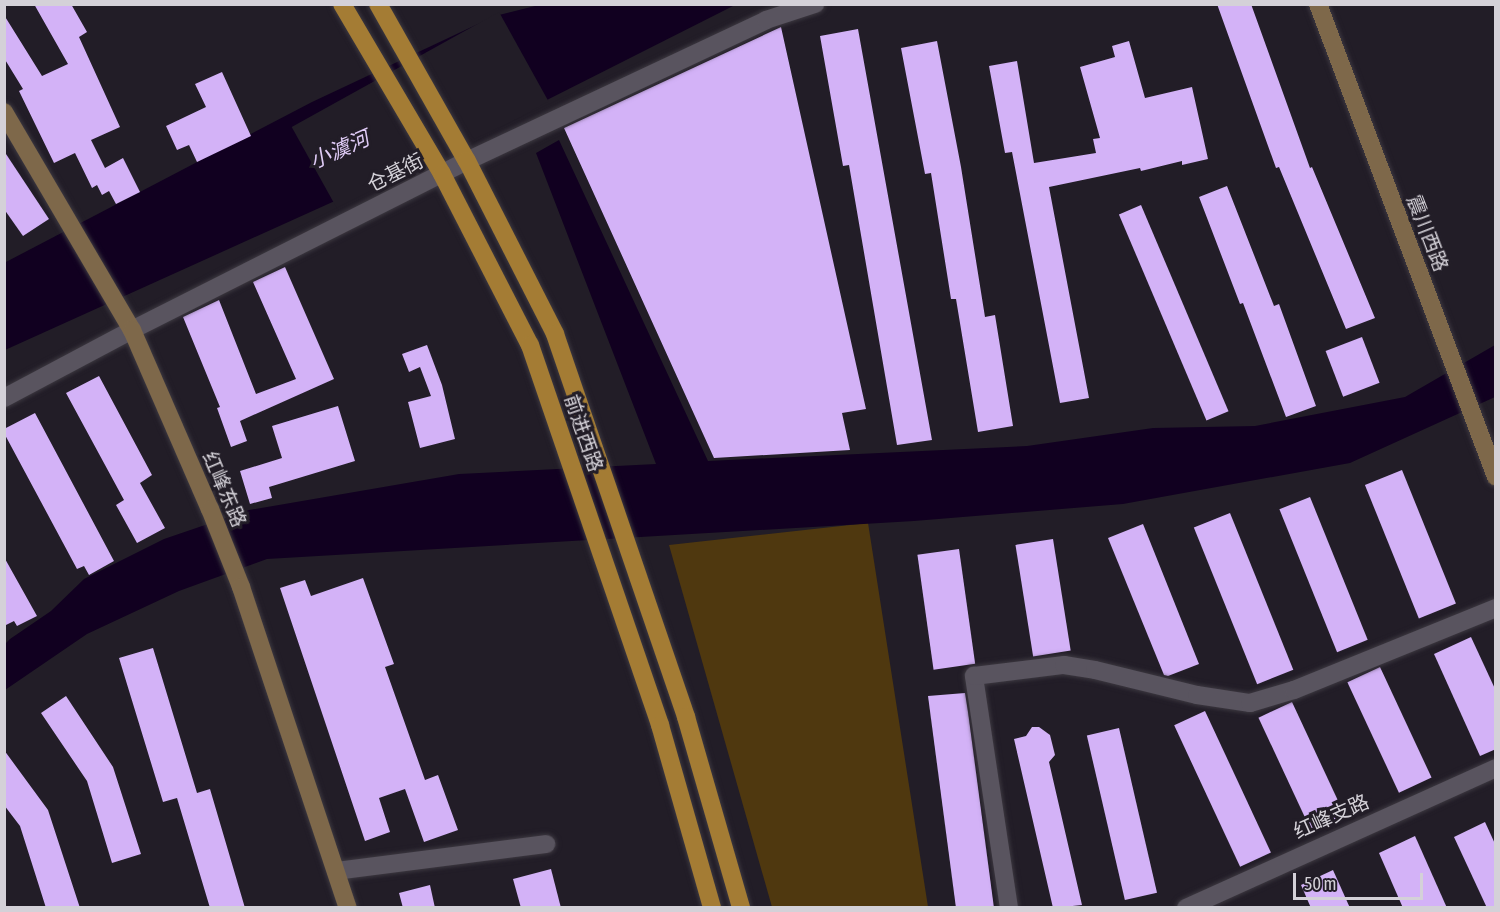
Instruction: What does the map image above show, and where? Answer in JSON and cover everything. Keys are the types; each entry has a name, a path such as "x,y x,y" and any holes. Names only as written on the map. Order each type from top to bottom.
{"main road":[{"name":"前进西路","path":"342,4 437,166 530,345 660,725 712,908"},
{"name":"前进西路","path":"378,4 463,154 555,334 686,717 741,908"}],"street":[{"name":"仓基街","path":"4,398 437,166 766,20 815,4"},
{"name":"震川西路","path":"1318,4 1470,414 1491,452 1496,477"},
{"name":"红峰东路","path":"4,112 132,330 210,508 241,587 348,908"},
{"path":"1009,908 974,676 1064,665 1095,670 1197,695 1250,703 1294,690 1496,608"},
{"name":"红峰支路","path":"1186,908 1496,768"},
{"path":"336,871 546,843"}],"shaded area":[{"path":"868,523 928,907 772,907 669,545"}],"water":[{"name":"小澞河","path":"539,5 735,5 541,103 348,195 5,350 4,263 312,102 495,16"},
{"path":"559,140 708,461 1027,446 1153,428 1255,426 1405,397 1495,345 1495,397 1350,463 1123,504 914,521 267,559 179,591 87,634 5,690 5,644 10,639 51,611 84,579 164,539 249,510 459,474 656,464 536,153"}],"pier":[{"path":"499,12 548,101 341,216 292,127"}],"building":[{"path":"34,4 71,4 87,32 79,37 120,127 91,140 105,168 123,158 140,192 116,204 109,191 102,195 97,185 92,188 75,153 54,163 19,91 23,89 4,58 4,15 42,76 68,64"},
{"path":"1217,4 1251,4 1310,168 1312,167 1375,318 1346,329 1279,167 1276,168"},
{"path":"781,27 866,409 842,413 850,450 714,458 564,128"},
{"path":"858,29 932,440 897,445 849,165 843,166 820,36"},
{"path":"937,41 961,167 985,317 995,315 1013,426 978,432 956,299 951,299 931,173 925,174 901,48"},
{"path":"1129,41 1145,98 1192,87 1208,159 1182,165 1182,161 1141,171 1140,168 1049,187 1089,398 1060,403 1012,152 1005,153 989,66 1017,61 1034,163 1096,153 1093,139 1100,138 1080,67 1115,57 1112,46"},
{"path":"222,72 251,136 197,162 189,145 177,150 166,126 206,107 195,84"},
{"path":"4,151 49,219 23,236 4,209"},
{"path":"1227,186 1274,306 1279,304 1316,406 1286,417 1243,303 1240,304 1199,197"},
{"path":"1141,205 1229,411 1206,421 1119,214"},
{"path":"285,267 334,379 240,421 247,441 231,447 217,408 220,407 183,317 219,300 256,394 296,379 253,282"},
{"path":"1362,337 1380,383 1343,397 1326,351"},
{"path":"427,345 442,385 455,439 420,448 408,402 431,396 420,367 409,372 402,354"},
{"path":"99,376 152,475 140,483 165,528 137,543 116,505 124,500 66,393"},
{"path":"338,406 355,461 269,487 272,498 250,504 240,471 282,458 272,426"},
{"path":"35,413 114,561 89,575 84,566 77,569 4,433 4,429"},
{"path":"1402,470 1456,604 1419,618 1365,485"},
{"path":"1310,497 1368,640 1337,652 1279,509"},
{"path":"1230,513 1293,670 1257,684 1194,528"},
{"path":"1143,524 1199,664 1168,676 1164,675 1108,538"},
{"path":"1053,539 1071,651 1033,657 1015,545"},
{"path":"959,549 975,664 934,670 917,555"},
{"path":"4,557 37,616 17,626 14,621 4,626"},
{"path":"363,578 394,664 385,667 425,780 438,775 458,830 424,842 405,789 379,798 390,832 365,841 280,588 305,580 311,596"},
{"path":"1471,637 1496,691 1496,749 1480,756 1434,654"},
{"path":"153,648 197,793 210,789 245,908 210,908 177,798 163,802 119,658"},
{"path":"1380,667 1432,778 1399,793 1347,682"},
{"path":"965,693 994,908 956,908 928,696"},
{"path":"66,696 113,767 141,854 112,863 87,781 41,713"},
{"path":"1292,702 1346,818 1313,834 1258,718"},
{"path":"1205,711 1271,852 1240,867 1174,725"},
{"path":"1032,727 1039,727 1050,735 1055,755 1049,762 1082,905 1053,908 1014,739 1026,736"},
{"path":"1119,728 1157,893 1125,900 1087,735"},
{"path":"4,750 48,810 80,908 46,908 20,826 4,805"},
{"path":"1485,822 1496,846 1496,908 1487,908 1454,837"},
{"path":"1415,836 1447,908 1403,908 1379,853"},
{"path":"551,869 561,908 521,908 513,879"},
{"path":"1333,870 1350,908 1311,908 1301,885"},
{"path":"430,885 435,908 403,908 399,893"}]}
